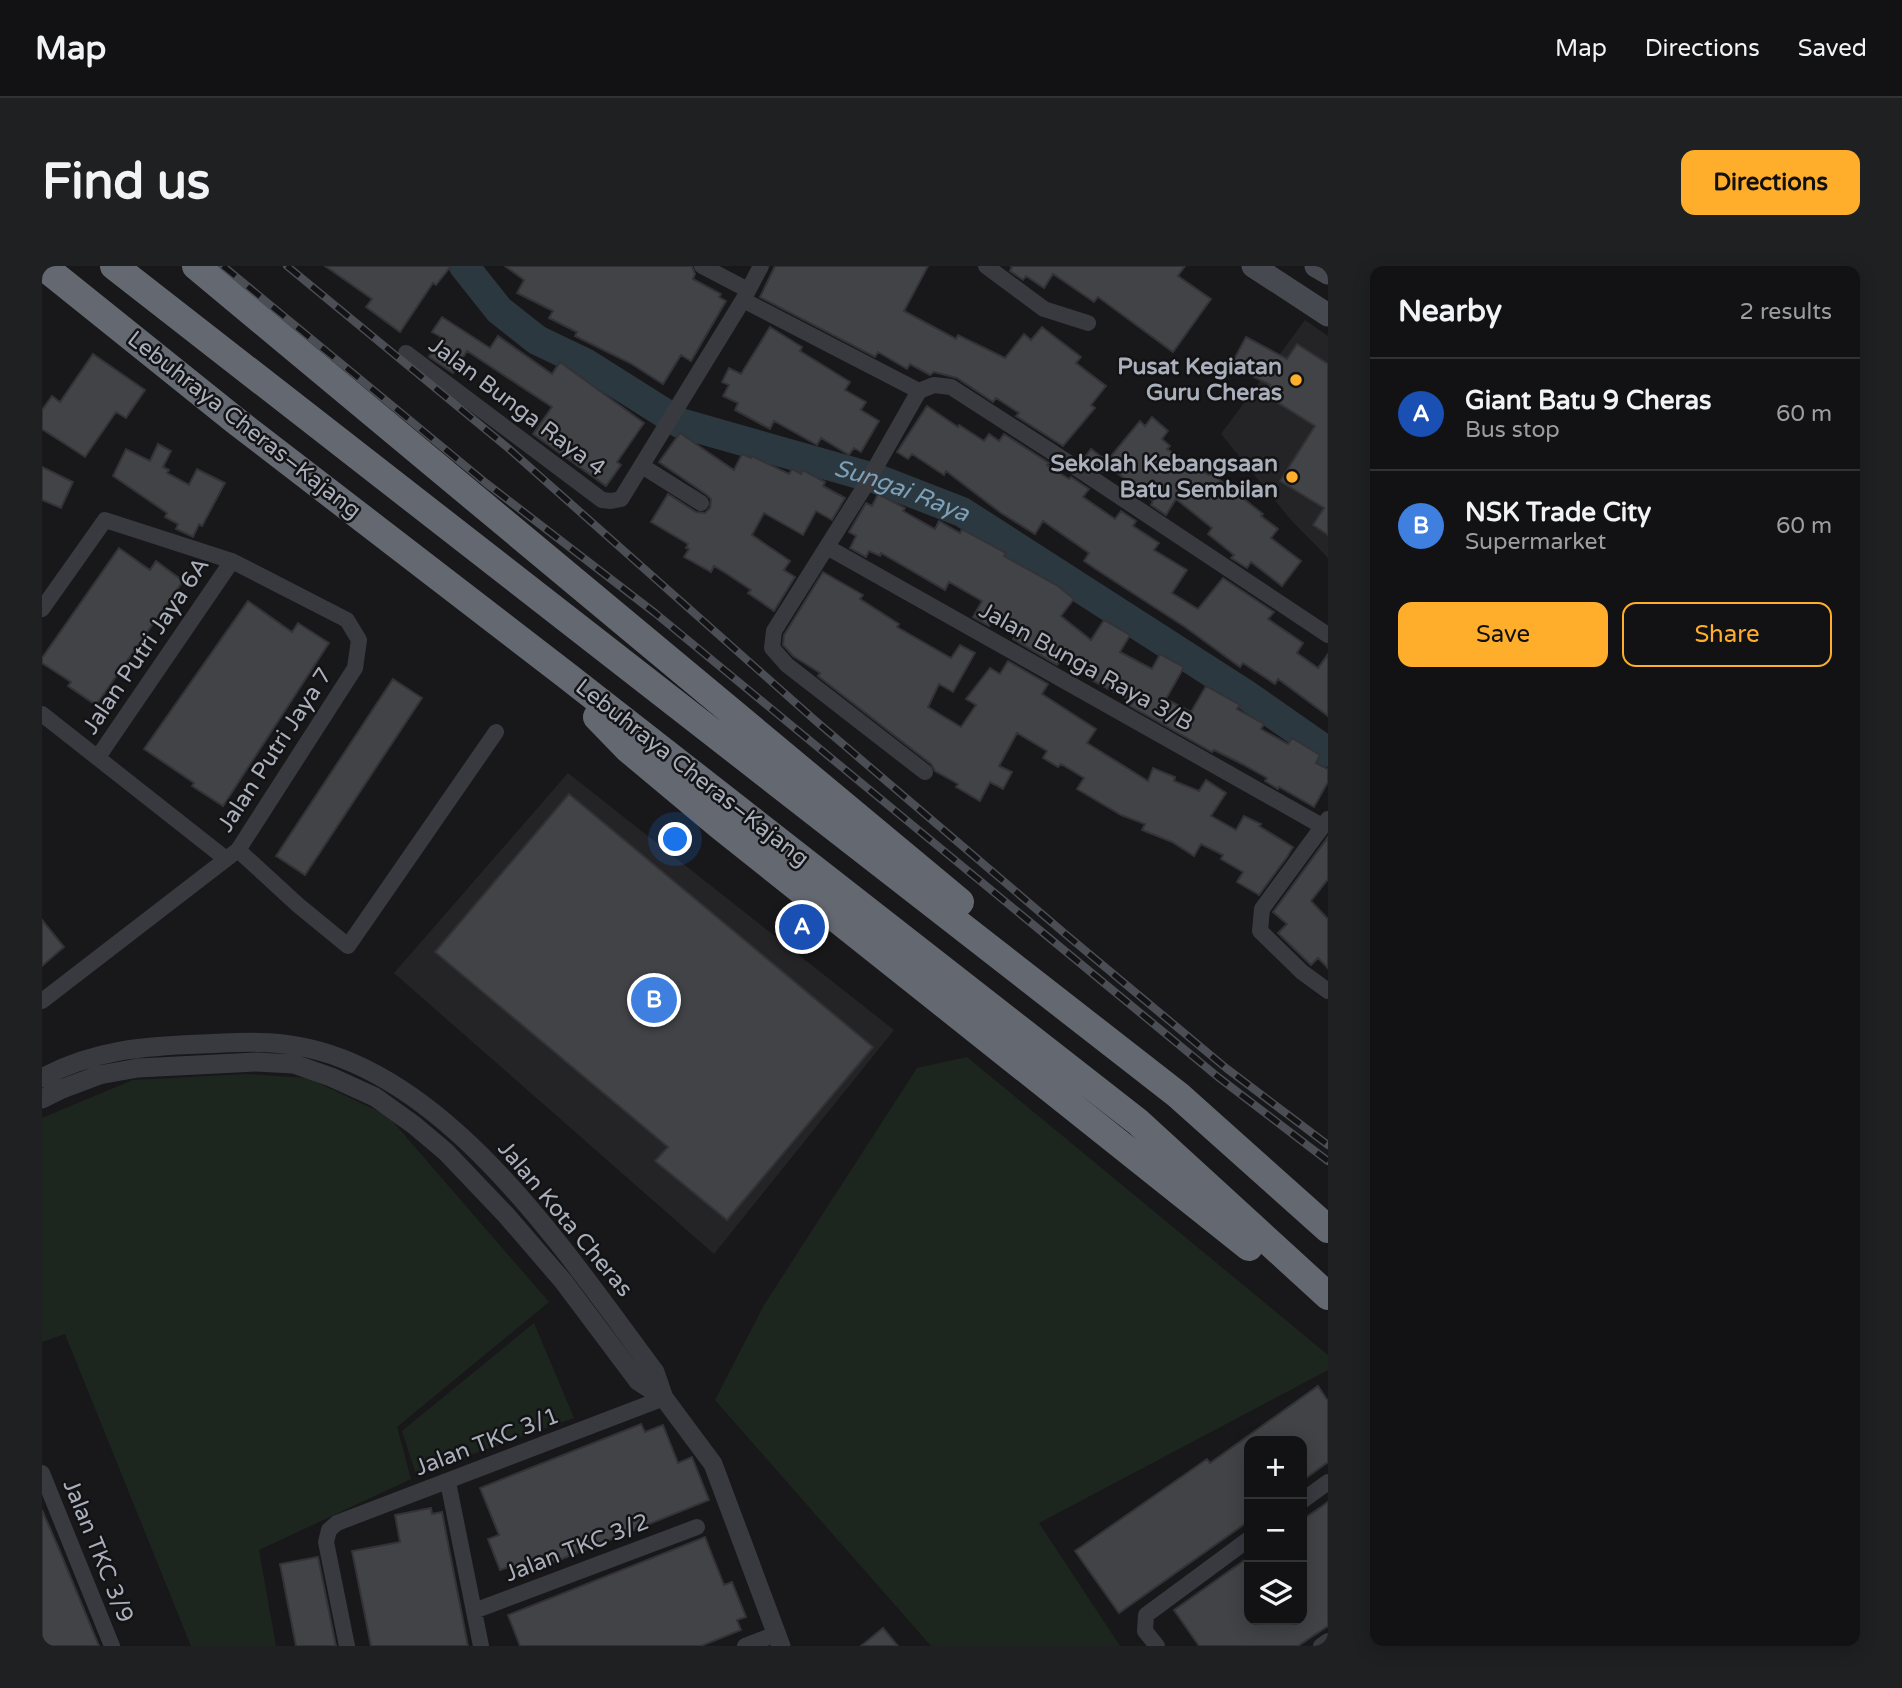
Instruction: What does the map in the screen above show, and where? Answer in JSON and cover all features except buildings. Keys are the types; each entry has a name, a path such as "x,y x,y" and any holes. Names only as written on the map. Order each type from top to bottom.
{"highway":[{"name":"Lebuhraya Cheras–Kajang","path":"43,266 236,421 1138,1122 1328,1296"},
{"name":"Lebuhraya Cheras–Kajang","path":"114,266 1178,1095 1328,1229"},
{"path":"196,266 793,765 1146,1055 1178,1095"},
{"path":"566,675 587,707 628,749 801,891 1285,1276 1328,1316"}],"main road":[{"path":"1253,266 1328,315"},
{"path":"1316,266 1328,273"}],"street":[{"path":"702,266 746,295 919,391"},
{"name":"Jalan Bunga Raya 4","path":"406,353 602,500 621,499 761,266"},
{"path":"986,266 1044,309 1088,323"},
{"path":"925,772 787,665 772,648 774,631 865,486 919,391 934,385 951,387 1328,635"},
{"path":"642,466 701,503"},
{"path":"42,609 105,520 232,561"},
{"name":"Jalan Bunga Raya 3/B","path":"827,547 1325,823"},
{"name":"Jalan Putri Jaya 7","path":"42,1002 232,855 355,668 359,640 347,620 232,561"},
{"name":"Jalan Putri Jaya 6A","path":"98,757 232,561"},
{"path":"42,714 298,905 348,946 496,732"},
{"path":"1325,823 1262,909 1260,931 1302,972 1328,991"},
{"name":"Jalan Kota Cheras","path":"42,1077 91,1056 130,1048 257,1042 298,1046 337,1057 383,1078 425,1106 459,1133 522,1199 655,1372 664,1398 713,1464 778,1640"},
{"name":"Jalan Kota Cheras","path":"42,1099 62,1088 99,1075 138,1068 256,1062 294,1064 375,1097 446,1152 506,1215 563,1281 638,1381 664,1398"},
{"name":"Jalan TKC 3/1","path":"347,1646 326,1542 328,1530 337,1523 664,1398"},
{"name":"Jalan TKC 3/9","path":"42,1473 112,1646"},
{"path":"448,1482 481,1646"},
{"path":"1305,1499 1328,1482"},
{"name":"Jalan TKC 3/2","path":"474,1611 696,1527"},
{"path":"1157,1646 1144,1631 1146,1615 1244,1543"},
{"path":"745,1646 778,1640"},
{"path":"1321,1646 1328,1641"}],"shaded area":[{"name":"Sekolah Kebangsaan Batu Sembilan","path":"1305,320 1328,336 1328,558 1291,520 1221,434"},
{"path":"568,773 894,1030 714,1254 394,973"},
{"path":"967,1057 1328,1355 1328,1370 1039,1523 1120,1646 931,1646 715,1400 764,1305 917,1068"},
{"path":"245,1074 308,1078 388,1116 549,1302 397,1427 411,1479 259,1550 276,1646 191,1646 65,1334 42,1342 42,1118 133,1080"},
{"path":"534,1323 574,1418 416,1474 402,1431"}],"waterway":[{"name":"Sungai Raya","path":"464,266 499,310 537,340 585,363 680,423 877,479 962,512 1245,694 1328,752"}],"railway":[{"path":"223,266 486,483 655,613 1218,1077 1328,1161"},
{"path":"287,266 508,448 817,722 1063,932 1226,1068 1328,1145"}],"place":[{"name":"Pusat Kegiatan Guru Cheras","path":"1296,380"},
{"name":"Sekolah Kebangsaan Batu Sembilan","path":"1292,477"},
{"name":"Giant Batu 9 Cheras","path":"802,927"},
{"name":"NSK Trade City","path":"654,1000"}]}
